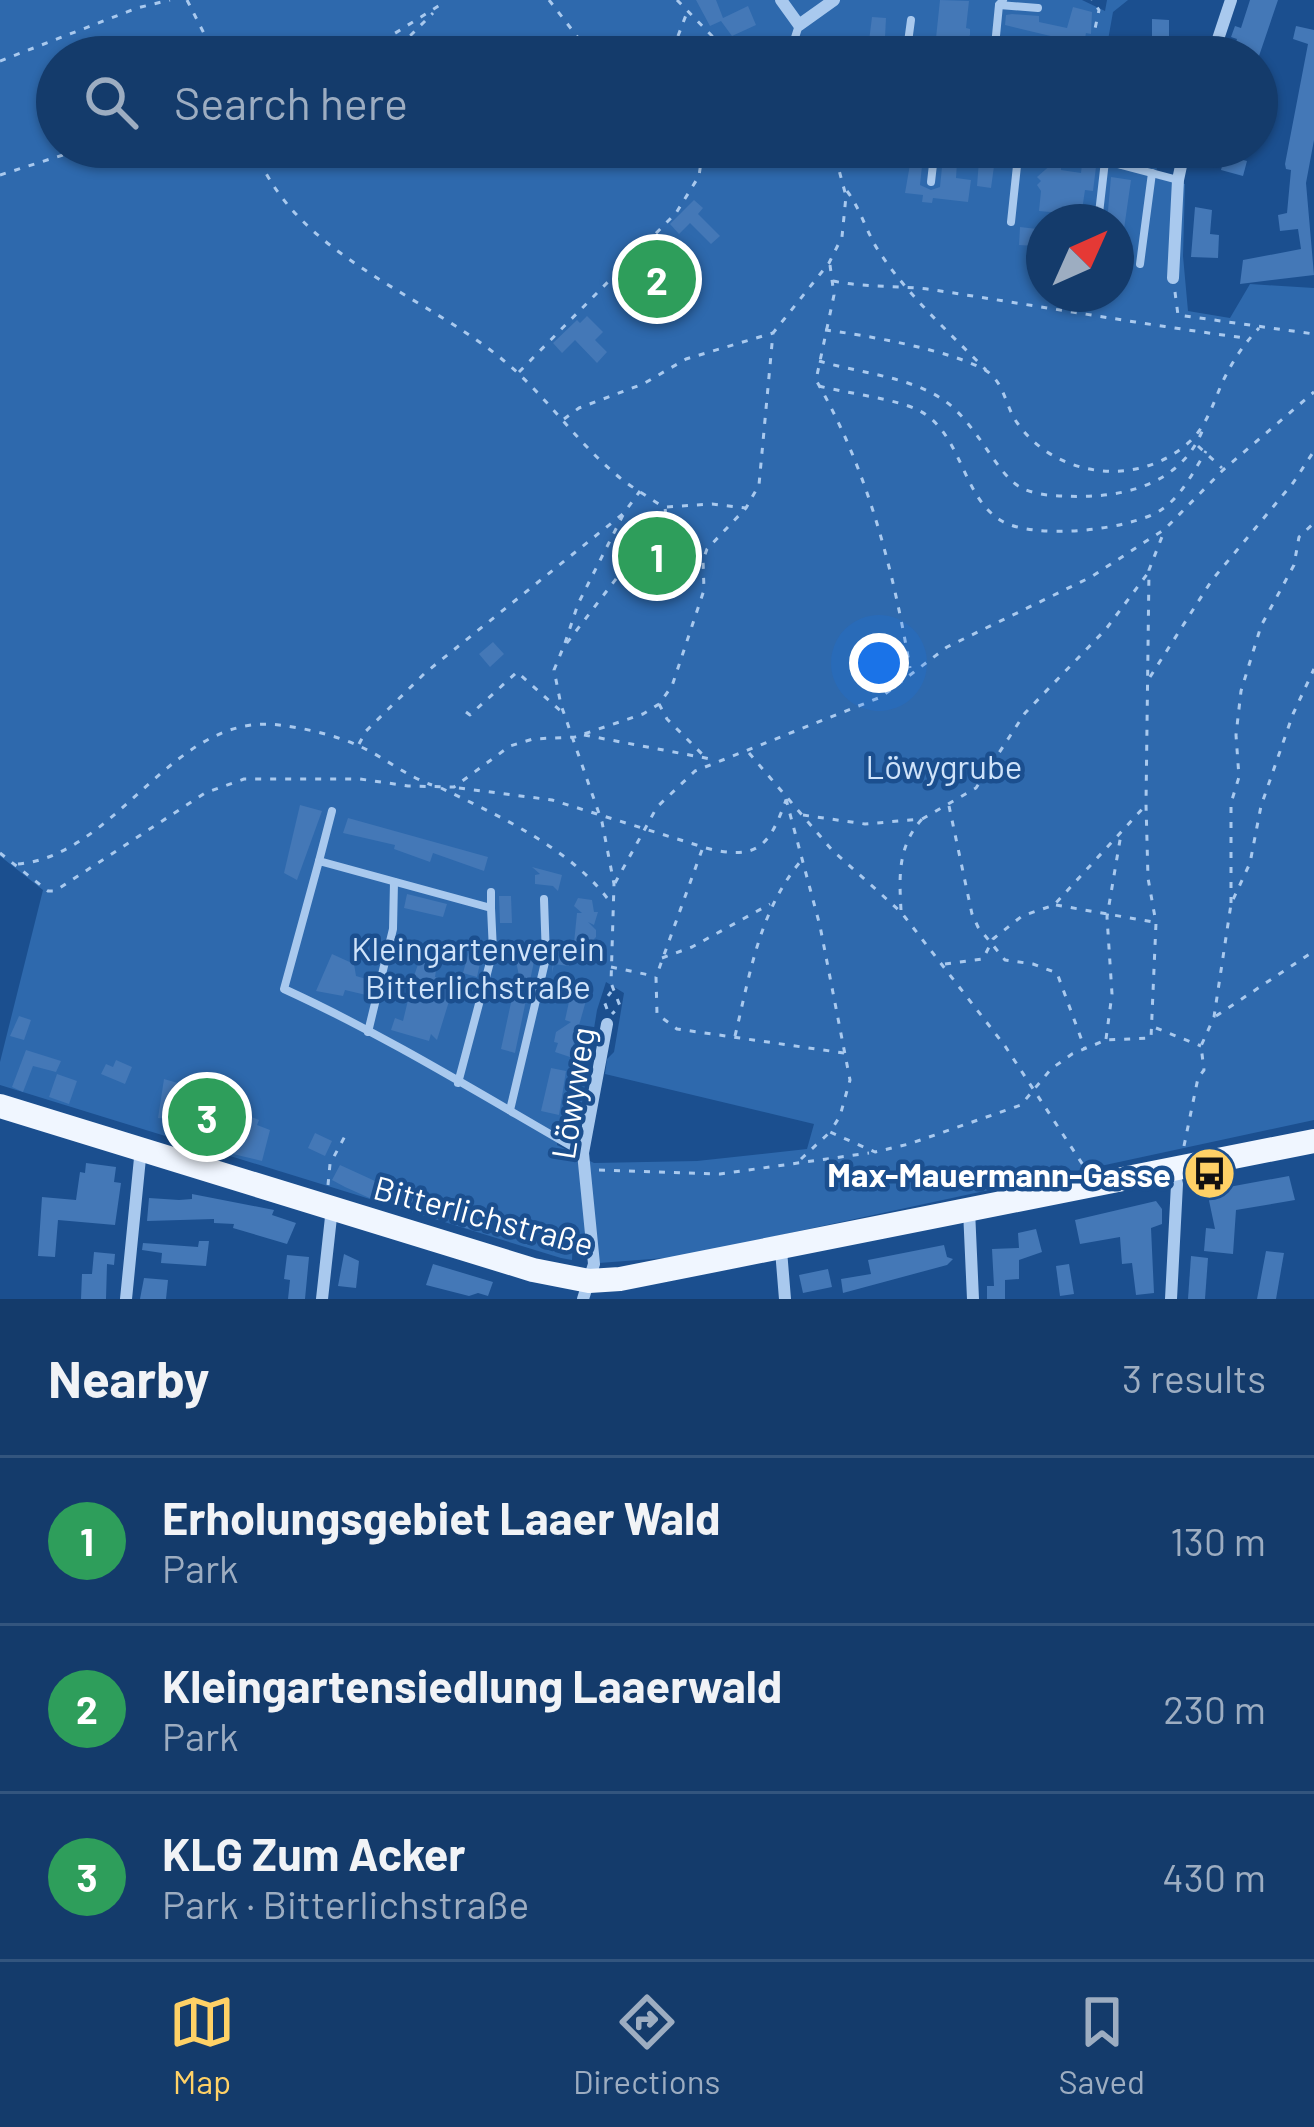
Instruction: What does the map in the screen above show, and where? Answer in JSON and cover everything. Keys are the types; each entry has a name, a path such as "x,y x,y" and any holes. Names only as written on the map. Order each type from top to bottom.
{"main road":[{"name":"Bitterlichstraße","path":"0,1106 329,1199 586,1290 1181,1161 1314,1141"}],"street":[{"path":"781,0 799,25 833,0"},
{"path":"1219,36 1231,0"},
{"path":"1173,278 1181,168"},
{"name":"Löwyweg","path":"586,1290 594,1264 583,1153 609,1020"},
{"path":"126,1299 141,1148"},
{"path":"1171,1299 1181,1161"},
{"path":"322,1299 329,1199"},
{"path":"969,1210 973,1299"},
{"path":"781,1250 785,1299"}],"lane":[{"path":"998,36 1001,2 1038,8"},
{"path":"909,36 911,20"},
{"path":"797,36 799,25"},
{"path":"931,182 932,168"},
{"path":"1011,222 1017,168"},
{"path":"1100,204 1104,168"},
{"path":"1131,168 1178,181"},
{"path":"1141,264 1152,173"},
{"path":"332,811 284,989 583,1153"},
{"path":"319,860 491,908"},
{"path":"368,1032 393,929 394,882"},
{"path":"458,1083 493,952 490,892"},
{"path":"510,1110 546,958 544,899"}],"path":[{"path":"135,0 137,8"},
{"path":"65,36 170,0"},
{"path":"187,0 205,36"},
{"path":"391,36 447,0"},
{"path":"548,0 576,36"},
{"path":"676,0 712,36"},
{"path":"1092,0 1099,10 1093,36"},
{"path":"410,36 440,5"},
{"path":"678,35 686,13"},
{"path":"0,61 36,47"},
{"path":"0,175 36,164"},
{"path":"264,168 273,185 319,234 489,349 613,473 665,508 712,503 746,508"},
{"path":"518,373 676,213 700,168"},
{"path":"454,787 510,746 574,737 643,714 659,704 672,686 704,590 707,549 746,508 759,485 773,333 829,263 842,237 846,196 839,168"},
{"path":"843,184 865,216 874,245 930,317 1005,393 1015,420 1043,454 1111,473 1154,465 1188,444 1206,422"},
{"path":"829,263 832,312 824,330 816,380 877,521 891,564 911,671"},
{"path":"1173,278 1178,315 1314,334"},
{"path":"832,281 910,287 1250,339"},
{"path":"819,362 940,397 964,416 1020,487 1052,496 1112,496 1138,491 1170,472 1196,446 1224,378 1259,328"},
{"path":"824,330 872,336 987,371"},
{"path":"562,420 686,359 773,333"},
{"path":"819,386 916,410 937,424 978,494 998,519 1017,527 1097,529 1138,521 1165,508 1206,451"},
{"path":"614,884 642,829 674,787 719,760 881,697 947,647 1091,577 1165,529 1223,470 1314,392"},
{"path":"1196,446 1223,470"},
{"path":"1150,678 1212,580 1314,451"},
{"path":"614,884 599,813 554,670 578,604 623,513 640,491"},
{"path":"563,649 619,575 667,524 665,508"},
{"path":"358,746 366,731 425,674 623,513"},
{"path":"1181,1161 1194,1091 1204,1070 1202,1046 1214,1017 1231,904 1231,803 1239,777 1236,735 1241,691 1261,626 1294,565 1299,537 1314,523"},
{"path":"901,912 899,875 906,837 922,820 976,788 1025,712 1106,629 1150,570 1165,529"},
{"path":"585,1168 690,1175 875,1152 1021,1105 1051,1069 1106,1040 1151,1038 1156,922 1148,878 1146,804 1150,570"},
{"path":"511,665 566,716"},
{"path":"1231,904 1250,863 1262,806 1293,714 1314,669"},
{"path":"466,712 470,715 517,672"},
{"path":"659,704 667,719 705,757"},
{"path":"16,864 36,862 87,834 196,745 223,730 279,725 358,746 440,787 547,846 598,885 612,904"},
{"path":"582,734 719,760"},
{"path":"748,752 832,850 901,912 943,964 1005,1046 1089,1175"},
{"path":"0,854 47,891 55,891 206,793 244,779 360,779 552,800 732,855 749,853 765,843 786,799"},
{"path":"786,799 850,1080 830,1132 797,1163"},
{"path":"949,804 973,914 1005,960 1057,973 1085,1049"},
{"path":"943,964 983,959 992,943 1022,916 1054,905 1146,804"},
{"path":"802,815 865,824 922,820"},
{"path":"1106,1040 1112,994 1107,916 1121,832"},
{"path":"703,847 656,976 658,1014 677,1029 846,1053"},
{"path":"734,1037 771,903 802,859"},
{"name":"Löwyweg","path":"609,1020 620,1006 611,967 614,884"},
{"path":"662,958 771,903"},
{"path":"1054,905 1156,922"},
{"path":"1214,1017 1314,951"},
{"path":"611,967 656,976"},
{"path":"609,1020 604,1001 613,991"},
{"path":"1154,1028 1202,1046"},
{"path":"830,1132 875,1152"},
{"path":"329,1199 330,1164 345,1136"}],"green space":[{"path":"0,0 1082,0 1105,11 1107,0 1128,0 1113,12 1109,36 36,36 36,168 1157,168 1156,178 1185,184 1183,256 1188,311 1230,318 1250,284 1314,288 1314,1120 678,1257 599,1263 573,1237 572,1260 561,1258 0,1085 0,1062 43,890 0,856","holes":["606,982 624,993 614,1052 607,1059 605,1074 814,1124 807,1149 697,1161 594,1163 557,1145 559,1132 577,1134"]}],"building":[{"path":"696,0 716,0 723,18 748,6 756,25 732,36 721,21 710,26"},
{"path":"940,0 969,1 969,36 936,36"},
{"path":"1250,0 1278,0 1266,36 1231,36 1235,26 1241,28"},
{"path":"1073,7 1092,12 1091,34 1085,36 1051,36 1005,25 1006,15 1039,16 1039,22 1067,28"},
{"path":"872,17 886,18 885,36 870,36"},
{"path":"1152,19 1169,20 1169,36 1152,36"},
{"path":"1296,26 1314,30 1314,140 1306,183 1314,275 1240,284 1243,260 1301,249 1298,229 1280,231 1278,215 1287,213 1291,170 1285,164 1308,44 1293,39"},
{"path":"909,168 922,168 920,185 931,190 940,187 942,168 957,168 956,178 971,180 968,202 933,198 932,203 922,202 923,195 905,193"},
{"path":"978,168 994,168 991,188 977,186"},
{"path":"1047,168 1081,173 1082,168 1096,168 1093,191 1085,190 1083,204 1040,204 1037,185 1041,181 1037,177"},
{"path":"1222,168 1245,168 1243,176"},
{"path":"1111,177 1131,180 1128,204 1109,204"},
{"path":"694,200 703,208 698,214 720,236 711,244 690,223 679,234 670,224"},
{"path":"1195,207 1212,210 1210,234 1219,235 1218,258 1191,257"},
{"path":"1020,227 1026,228 1026,245 1019,245"},
{"path":"587,316 603,332 595,340 607,352 597,363 575,340 562,353 553,343"},
{"path":"493,642 504,654 490,667 479,654"},
{"path":"300,805 322,811 297,880 284,873"},
{"path":"348,818 488,857 484,871 433,853 430,862 394,849 395,845 343,833"},
{"path":"532,867 562,875 558,891 535,884 535,875 540,874"},
{"path":"407,894 447,904 443,917 404,908"},
{"path":"499,896 511,896 512,923 500,923"},
{"path":"578,898 592,900 598,912 594,925 588,922 596,930 590,943 574,943 577,913 582,913 574,906"},
{"path":"426,941 440,945 435,977 455,982 437,1040 431,1034 429,1041 391,1030 395,1018 403,1021 409,996 413,997 418,977 414,976"},
{"path":"554,945 572,946 569,966 554,964 552,973"},
{"path":"537,947 515,1053 501,1049 515,984 521,985 514,952"},
{"path":"469,951 482,954 477,977 463,973"},
{"path":"332,954 354,964 356,976 370,980 366,995 316,991"},
{"path":"574,979 591,983 570,1057 555,1052 558,1043 554,1042 556,1032 571,1022 565,1020"},
{"path":"19,1016 31,1020 24,1040 10,1036"},
{"path":"26,1050 61,1061 56,1072 33,1066 23,1092 12,1087"},
{"path":"116,1060 132,1067 125,1084 101,1074 106,1064 113,1067"},
{"path":"551,1068 566,1071 559,1115 541,1111"},
{"path":"57,1074 77,1081 69,1104 49,1097"},
{"path":"164,1079 188,1086 183,1103 170,1099 168,1119 158,1118"},
{"path":"207,1093 221,1099 213,1116 199,1109"},
{"path":"246,1115 270,1130 262,1161 216,1150 221,1131 238,1135"},
{"path":"315,1133 332,1141 325,1156 308,1148"},
{"path":"86,1163 116,1167 114,1182 121,1183 115,1225 58,1220 55,1257 38,1256 42,1197 76,1200"},
{"path":"340,1165 375,1181 378,1178 401,1188 403,1183 411,1191 446,1202 439,1218 345,1187 332,1180"},
{"path":"1289,1176 1295,1200 1236,1210 1233,1254 1204,1251 1206,1228 1215,1229 1207,1191"},
{"path":"192,1194 274,1210 272,1215 296,1223 287,1244 233,1228 234,1224 214,1223 214,1219 147,1221 149,1198 192,1199"},
{"path":"1156,1201 1162,1209 1162,1224 1151,1228 1154,1293 1136,1295 1132,1263 1122,1264 1120,1237 1080,1244 1075,1220"},
{"path":"461,1212 484,1218 480,1231 458,1222"},
{"path":"1036,1229 1042,1252 1019,1260 1019,1279 1005,1280 1005,1299 987,1299 987,1286 994,1286 992,1249 1019,1248 1018,1233"},
{"path":"199,1241 209,1241 206,1266 161,1263 162,1253 142,1250 143,1243 198,1247"},
{"path":"944,1245 947,1257 953,1259 947,1265 843,1293 841,1279 871,1274 868,1260"},
{"path":"1266,1251 1284,1253 1276,1299 1257,1299"},
{"path":"94,1252 115,1254 114,1265 107,1264 106,1299 81,1299 82,1274 92,1274"},
{"path":"344,1254 359,1261 356,1288 338,1286"},
{"path":"287,1255 309,1257 305,1299 288,1299"},
{"path":"1191,1256 1208,1258 1205,1299 1188,1299"},
{"path":"433,1264 493,1282 488,1296 426,1285"},
{"path":"1069,1264 1074,1294 1060,1296 1056,1266"},
{"path":"828,1269 832,1287 803,1293 799,1275"},
{"path":"144,1278 168,1280 166,1299 140,1299"}],"place":[{"name":"Kleingartensiedlung Laaerwald","path":"657,279"},
{"name":"Erholungsgebiet Laaer Wald","path":"657,556"},
{"name":"KLG Zum Acker","path":"207,1117"},
{"name":"Max-Mauermann-Gasse","path":"1210,1174"}],"park label":[{"name":"Löwygrube","path":"944,766"},
{"name":"Kleingartenverein Bitterlichstraße","path":"478,967"}]}
